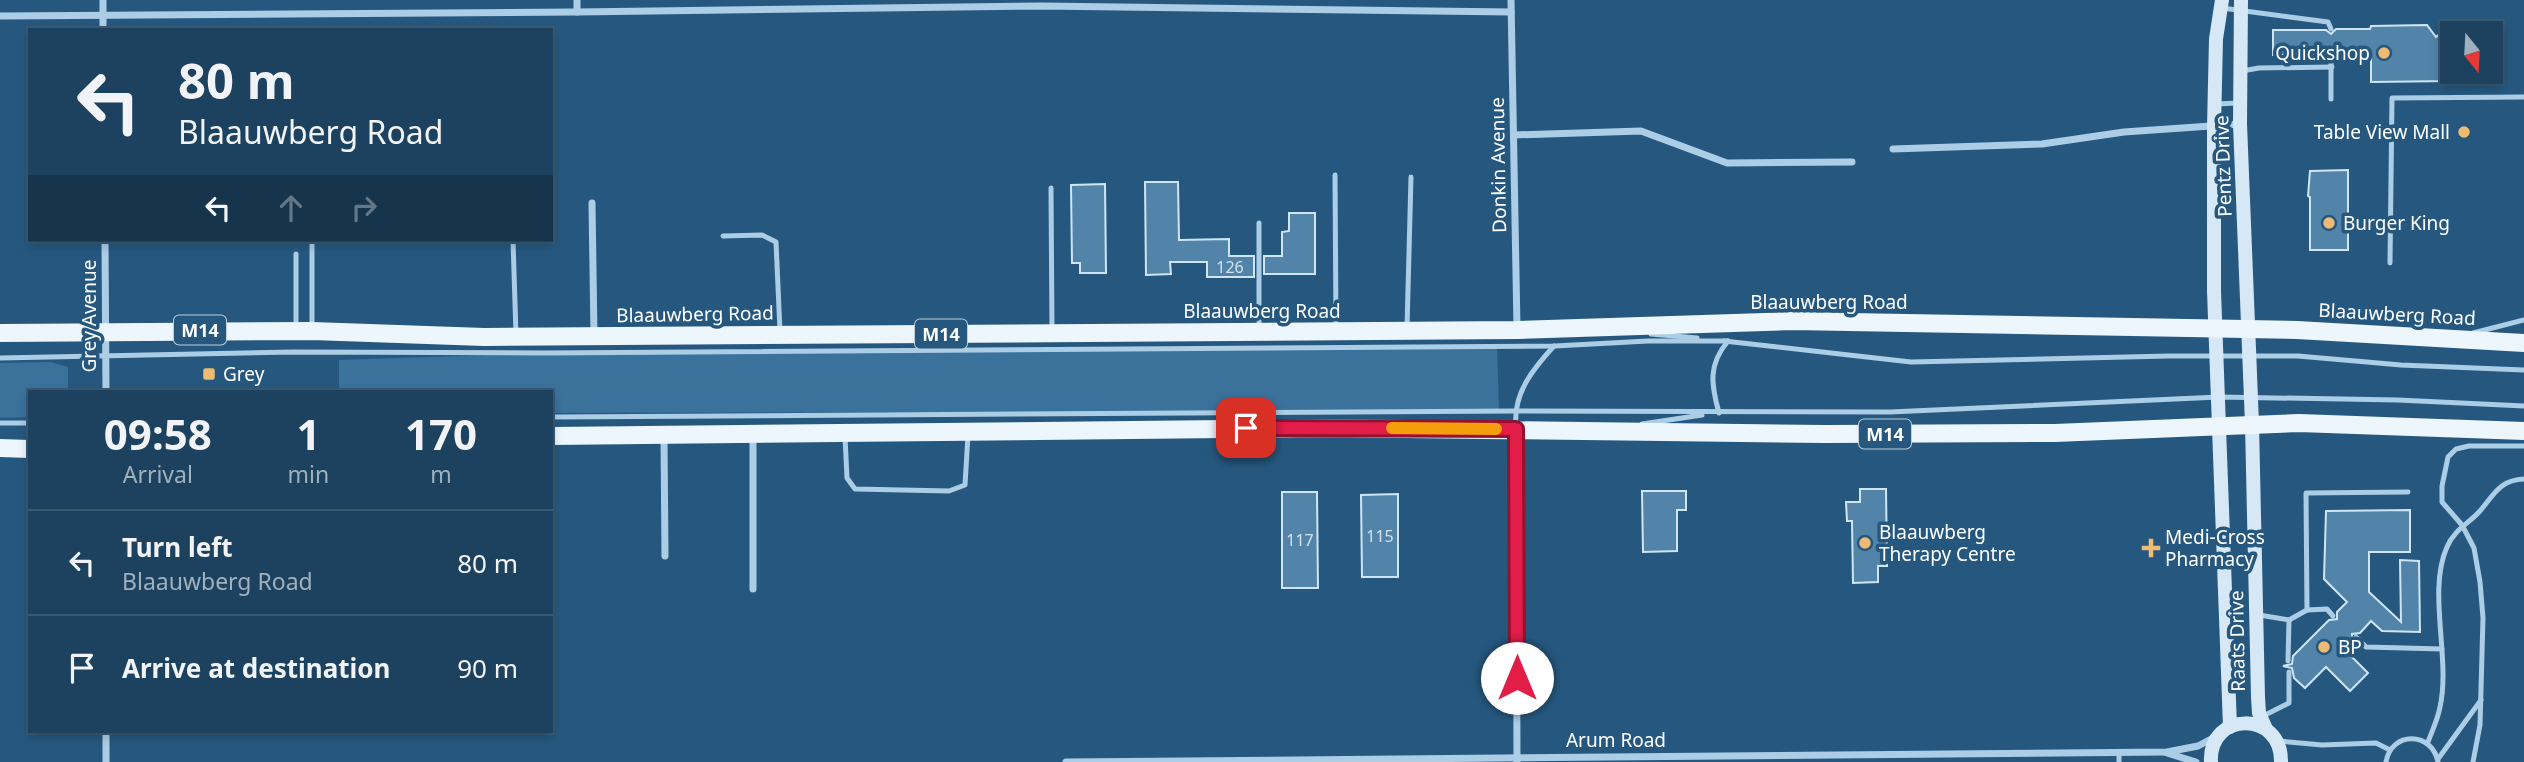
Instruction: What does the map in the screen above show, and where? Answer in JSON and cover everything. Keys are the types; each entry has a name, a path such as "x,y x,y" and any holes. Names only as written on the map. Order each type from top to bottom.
{"main road":[{"name":"Blaauwberg Road","path":"0,333 304,331 516,337 1517,330 1791,321 2214,328 2524,343"},
{"name":"M14","path":"553,436 1327,428 1515,420 1598,430 1839,434 2055,433 2252,424 2524,431"},
{"path":"0,448 28,449"}],"street":[{"path":"103,0 103,28"},
{"path":"577,0 577,12"},
{"name":"Donkin Avenue","path":"1511,0 1517,330"},
{"path":"0,16 577,12 1041,3 1511,12"},
{"name":"Pentz Drive","path":"2219,397 2214,328 2214,104 2216,39 2221,4"},
{"name":"Pentz Drive","path":"2241,5 2240,124 2249,357"},
{"path":"1893,149 2042,144 2124,132 2240,124"},
{"path":"1514,135 1641,131 1727,163 1852,162"},
{"path":"592,203 594,336"},
{"name":"Grey Avenue","path":"105,242 106,390"},
{"name":"Raats Drive","path":"2249,357 2258,697 2263,723"},
{"name":"Raats Drive","path":"2211,762 2212,747 2224,731 2219,397"},
{"path":"1515,420 1517,759"},
{"path":"664,434 665,556"},
{"path":"753,434 753,589"},
{"path":"2224,731 2252,723 2263,723 2277,741 2281,762"},
{"name":"Arum Road","path":"1066,762 2167,752 2198,746 2224,731"},
{"path":"106,733 106,762"},
{"name":"Arum Road","path":"2167,752 2196,762"}],"lane":[{"path":"2221,4 2241,5 2328,22 2331,29"},
{"path":"2332,55 2332,99"},
{"path":"2242,71 2259,68 2332,67"},
{"path":"2390,263 2392,98 2524,97"},
{"path":"2214,104 2241,103"},
{"path":"1335,175 1336,331"},
{"path":"1406,331 1411,177"},
{"path":"1051,188 1052,333"},
{"path":"1259,223 1259,332"},
{"path":"723,236 762,235 776,242 780,334"},
{"path":"304,331 312,242"},
{"path":"513,242 516,337"},
{"path":"296,254 304,331"},
{"path":"2457,338 2524,320"},
{"path":"1585,327 1911,362 2298,356 2401,365 2524,370"},
{"path":"0,358 293,352 545,354 1555,346 1648,341 1728,341"},
{"path":"1718,413 1713,384 1714,357 1728,341"},
{"path":"1515,420 1528,377 1555,346"},
{"path":"553,417 1515,420 1718,413 2020,408 2219,397 2524,406"},
{"path":"1598,430 1718,413"},
{"path":"0,423 28,423"},
{"path":"844,433 847,478 855,489 949,491 965,485 968,432"},
{"path":"2473,762 2480,725 2481,701 2483,618 2480,582 2474,548 2462,525 2442,502 2442,486 2448,457 2456,449 2469,446 2524,446"},
{"path":"2428,742 2441,705 2440,568 2447,545 2462,525 2479,513 2491,493 2504,482 2524,479"},
{"path":"2306,610 2306,493 2408,492"},
{"path":"2256,615 2289,620 2306,610 2327,609 2333,616"},
{"path":"2288,661 2289,620"},
{"path":"2356,638 2366,647 2442,649"},
{"path":"2263,723 2289,703 2289,672"},
{"path":"2386,762 2390,750 2403,739 2412,738 2428,742 2438,760 2481,701"},
{"path":"2277,741 2376,743 2390,750"},
{"path":"2119,753 2119,762"}],"shaded area":[{"path":"1497,346 1499,411 553,413 553,390 339,390 339,360 545,353"},
{"path":"50,362 68,367 68,390 28,390 28,417 0,418 0,363"}],"building":[{"path":"2427,25 2436,37 2440,34 2440,81 2371,82 2371,55 2336,55 2330,50 2326,55 2273,55 2273,30 2326,30 2331,34 2336,29"},
{"name":"Burger King","path":"2348,170 2348,250 2310,250 2310,171"},
{"path":"1145,182 1178,182 1179,240 1229,239 1229,256 1254,256 1254,277 1207,277 1207,262 1170,262 1171,274 1146,275"},
{"path":"1105,184 1106,273 1080,273 1080,263 1072,263 1071,185"},
{"path":"1289,213 1315,213 1315,274 1264,274 1264,256 1282,256 1282,232 1289,231"},
{"name":"Blaauwberg Therapy Centre","path":"1860,489 1886,489 1887,566 1878,566 1878,582 1853,583 1852,521 1847,521 1846,502 1860,502"},
{"path":"1642,491 1686,491 1686,510 1677,510 1677,551 1643,552"},
{"path":"1282,492 1317,492 1318,588 1282,588"},
{"path":"1398,494 1398,577 1362,577 1361,495"},
{"path":"2410,510 2410,552 2369,552 2369,592 2401,622 2400,560 2419,561 2420,632 2382,631 2371,621 2360,633 2352,634 2352,641 2344,649 2368,673 2350,691 2326,667 2305,688 2294,678 2292,668 2283,666 2292,664 2293,656 2329,620 2337,619 2337,612 2347,602 2324,579 2326,511"}],"slow traffic":[{"path":"1392,428 1496,429"}],"place":[{"name":"Quickshop","path":"2384,53"},
{"name":"Table View Mall","path":"2464,132"},
{"name":"Burger King","path":"2329,223"},
{"name":"Grey","path":"209,374"},
{"name":"Blaauwberg Therapy Centre","path":"1865,543"},
{"name":"Medi-Cross Pharmacy","path":"2151,548"},
{"name":"BP","path":"2324,647"}],"route":[{"path":"1246,428 1516,429 1517,678"}]}
